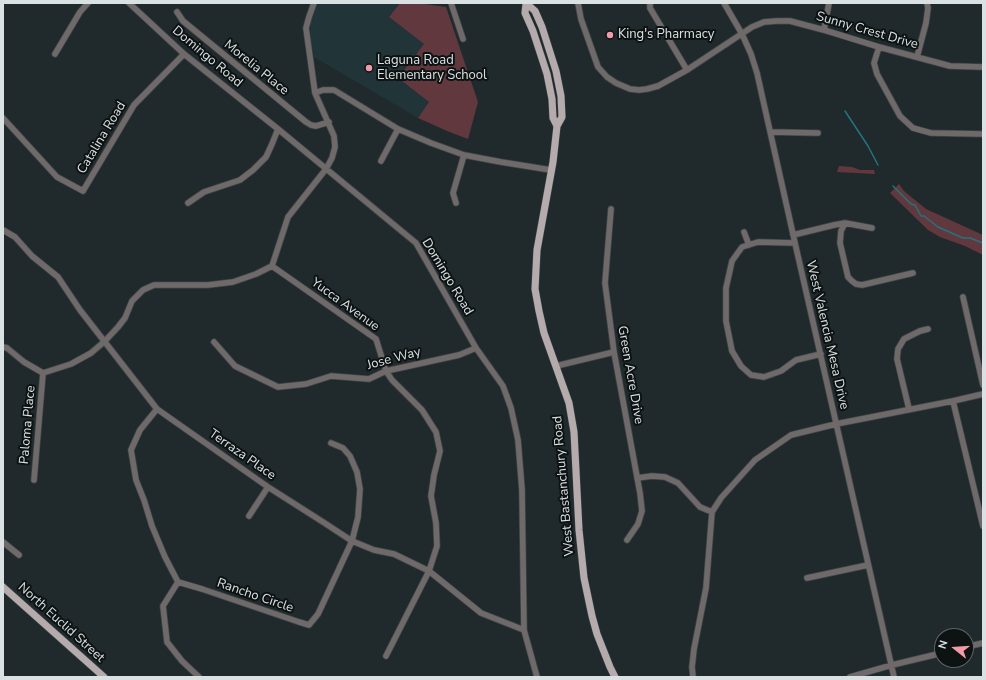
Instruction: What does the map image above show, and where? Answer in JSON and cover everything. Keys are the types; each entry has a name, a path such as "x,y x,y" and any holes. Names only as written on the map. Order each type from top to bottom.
{"main road":[{"name":"West Bastanchury Road","path":"526,4 525,13 533,31 547,74 552,99 553,118 558,126 537,250 535,288 544,333 569,403 574,432 579,530 584,578 597,634 615,677"},
{"name":"North Euclid Street","path":"3,587 104,677"}],"street":[{"path":"55,54 80,12 88,3"},
{"name":"Domingo Road","path":"129,3 184,54 278,129 416,243 476,348 503,386 512,408 518,440 522,490 524,630 537,677"},
{"path":"3,347 7,348 24,362 43,373 71,364 92,353 105,341 125,318 132,302 143,290 154,284 208,285 233,282 256,274 272,266 288,217 326,169 332,158 335,147 334,136 329,122 315,93 306,28 314,3"},
{"path":"451,3 463,39"},
{"name":"Sunny Crest Drive","path":"578,3 581,19 598,66 607,77 630,89 639,90 658,86 687,70 752,27 764,22 777,21 790,21 917,58 950,66 983,66"},
{"path":"650,3 650,8 687,70"},
{"name":"West Valencia Mesa Drive","path":"724,3 742,34 751,54 757,73 894,677"},
{"path":"824,30 829,3"},
{"path":"917,58 926,23 928,8 927,3"},
{"name":"Morelia Place","path":"177,12 182,21 306,122 316,126 329,122"},
{"path":"879,47 874,63 877,74 900,116 913,128 932,133 983,134"},
{"name":"Catalina Road","path":"3,118 57,177 83,191 134,105 184,54"},
{"path":"315,93 323,90 334,90 398,128 431,143 464,154 551,170"},
{"path":"381,161 398,128"},
{"path":"188,203 204,192 240,180 254,170 266,157 278,129"},
{"path":"771,132 818,133"},
{"path":"456,203 453,193 464,154"},
{"name":"Green Acre Drive","path":"611,209 605,283 614,352 642,511 638,524 627,540"},
{"path":"793,235 845,223 872,228"},
{"path":"845,223 841,231 840,243 848,277 856,284 862,285 913,273"},
{"name":"Terraza Place","path":"3,230 15,237 32,256 58,277 80,310 157,410 268,487 352,541 374,550 394,554 429,571 481,613 524,630"},
{"path":"744,232 749,245"},
{"path":"795,243 758,242 742,247 732,261 726,288 726,321 732,351 741,366 751,375 764,377 782,371 796,360 820,354"},
{"name":"Yucca Avenue","path":"272,266 376,339 386,371 392,380 422,410 436,432 438,438 440,451 431,496 436,523 438,546 429,571 386,656"},
{"path":"963,297 983,385"},
{"path":"909,409 897,359 898,349 904,339 920,331 928,329"},
{"name":"Jose Way","path":"214,342 235,366 278,387 306,384 331,376 369,379 386,371 459,355 476,348"},
{"path":"556,366 614,352"},
{"name":"Paloma Place","path":"34,480 43,373"},
{"path":"693,677 692,667 694,649 706,588 712,512 721,498 755,460 791,435 909,409 953,402 983,394"},
{"path":"953,402 981,510 983,526"},
{"path":"157,410 140,430 131,450 136,480 152,526 165,557 178,582 163,606 167,642 182,661 199,677"},
{"name":"Rancho Circle","path":"178,582 309,625 318,614 352,541 358,517 360,488 357,472 350,456 343,448 331,443"},
{"path":"637,478 652,476 665,477 678,484 700,507 712,512"},
{"path":"249,516 268,487"},
{"path":"3,542 19,555"},
{"path":"807,578 868,565"},
{"path":"850,677 934,655"}],"shaded area":[{"name":"Laguna Road Elementary School","path":"319,3 400,3 389,17 424,44 398,78 429,102 418,118 314,57 310,24 315,9"},
{"path":"400,3 418,3 446,7 478,102 468,139 418,118 429,102 398,78 424,44 389,17"},
{"path":"839,166 852,167 860,170 874,170 875,174 837,172"},
{"path":"899,184 904,191 926,209 983,235 983,255 965,246 940,237 928,230 890,193"}],"waterway":[{"path":"845,111 868,146 878,165"},
{"path":"893,186 911,204 915,205 921,216 924,216 938,227 963,238 970,238 983,243"}],"place":[{"name":"King's Pharmacy","path":"610,35"},
{"name":"Laguna Road Elementary School","path":"369,68"}]}
